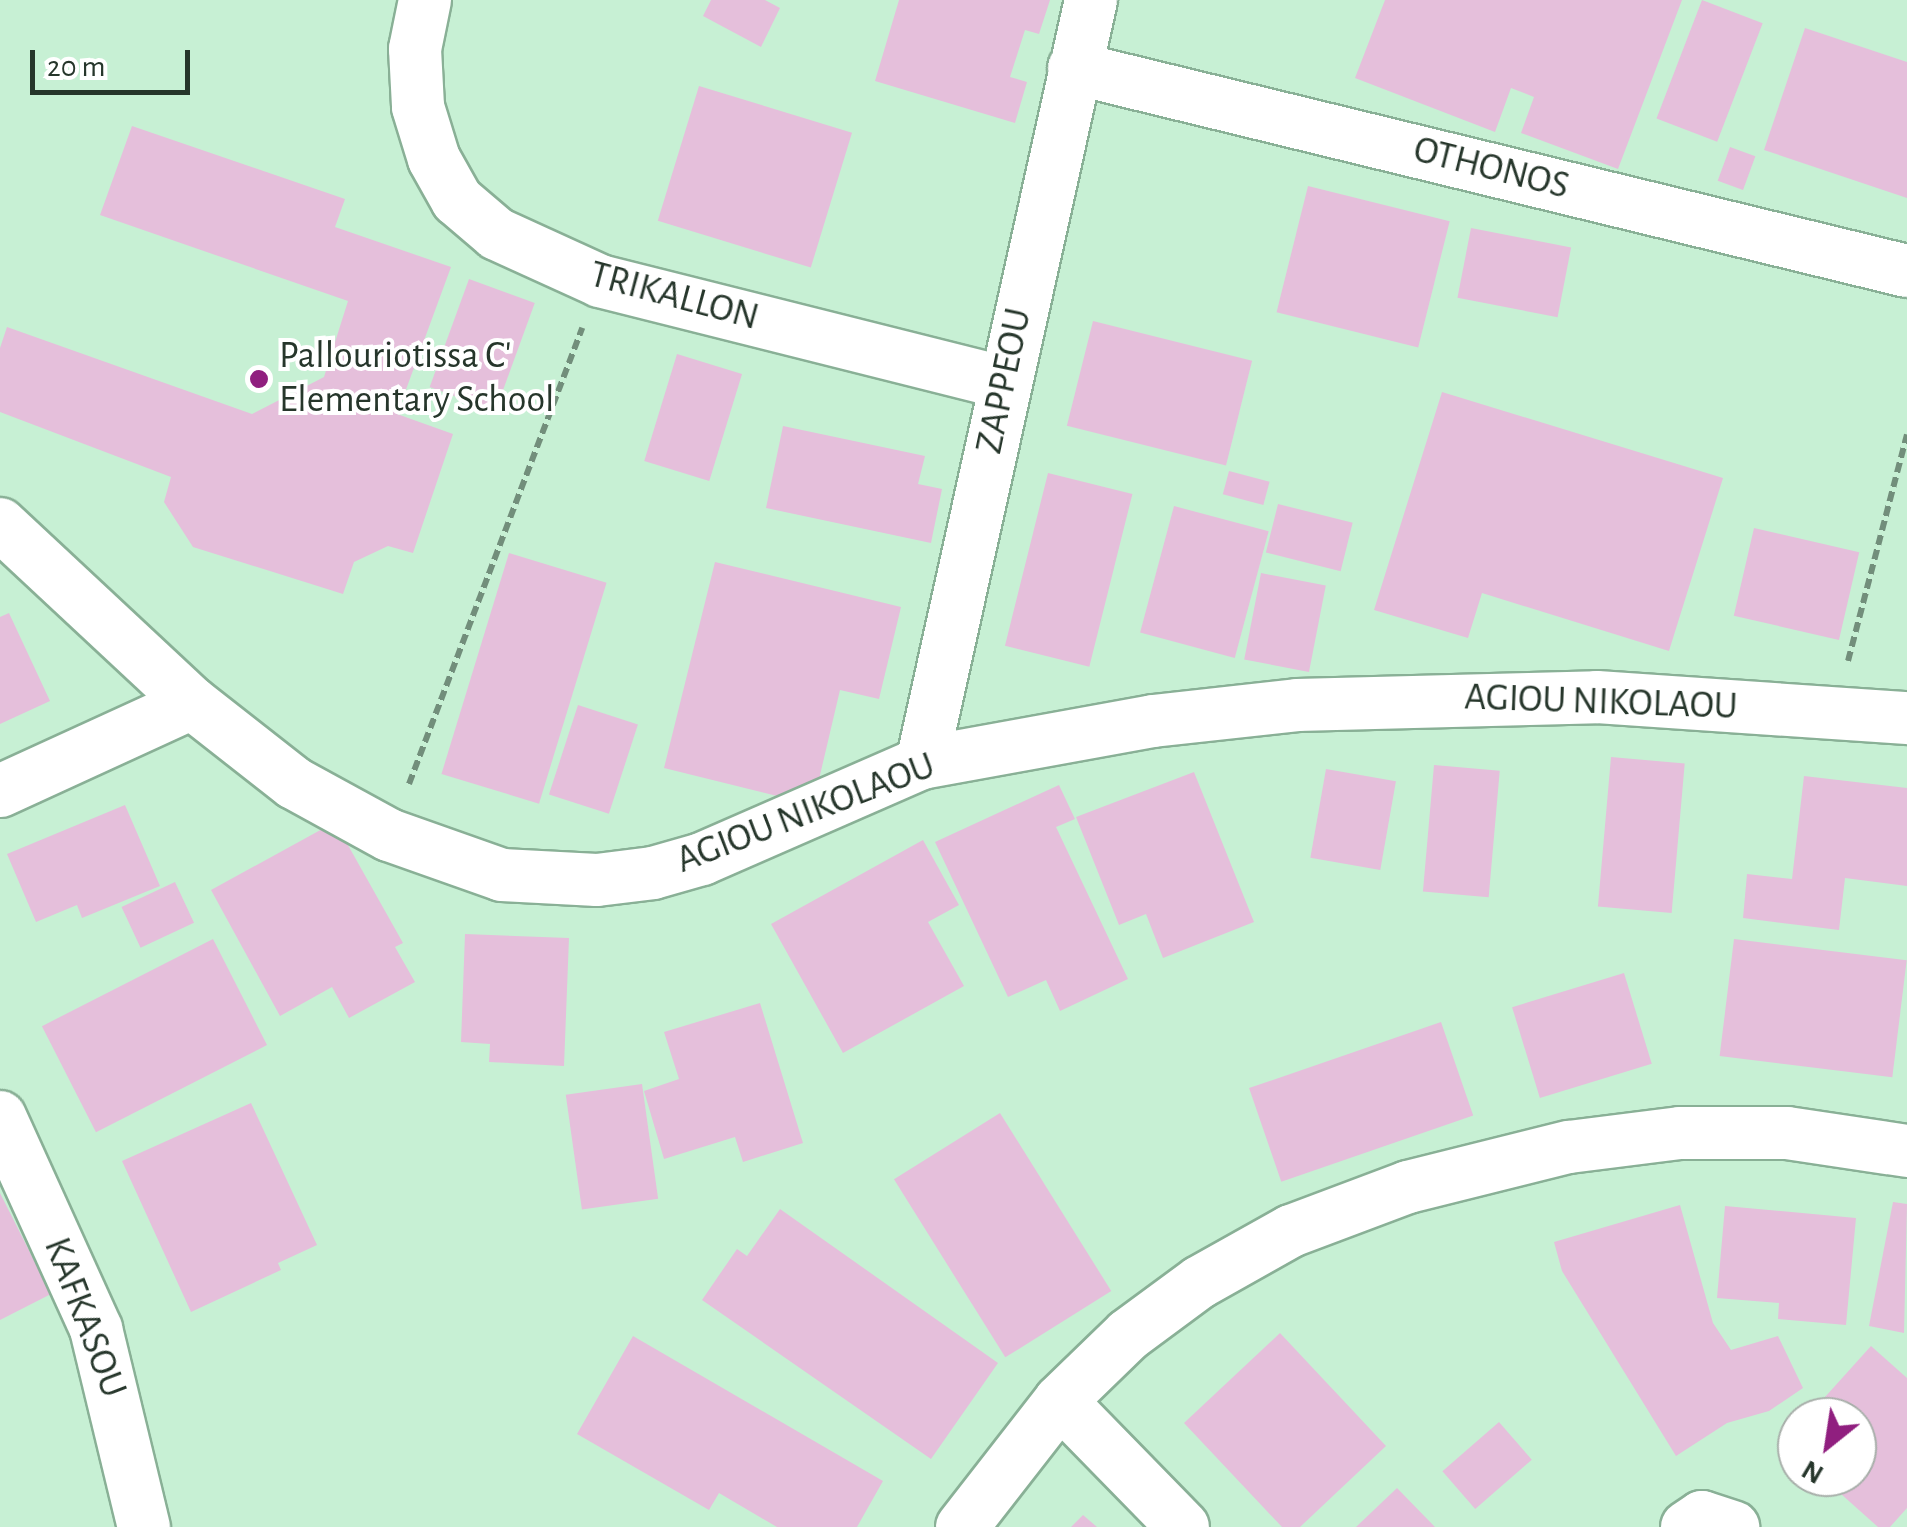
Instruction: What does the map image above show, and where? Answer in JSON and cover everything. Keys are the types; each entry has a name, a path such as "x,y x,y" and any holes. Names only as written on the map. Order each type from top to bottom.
{"street":[{"name":"TRIKALLON","path":"425,0 416,49 418,107 434,159 457,200 497,234 600,280 1005,383"},
{"name":"ZAPPEOU","path":"922,763 1092,0"},
{"name":"OTHONOS","path":"1074,68 1907,271"},
{"name":"AGIOU NIKOLAOU","path":"0,524 192,703 294,783 389,836 502,875 597,880 652,873 702,859 922,763 1043,737 1297,705 1597,697 1907,718"},
{"path":"0,791 192,703"},
{"name":"KAFKASOU","path":"0,1117 96,1329 144,1527"},
{"path":"962,1527 1060,1401 1128,1335 1200,1282 1291,1231 1408,1187 1569,1147 1680,1133 1786,1133 1907,1151"},
{"path":"1060,1401 1183,1527"},
{"path":"1688,1527 1702,1517 1732,1527"}],"path":[{"path":"389,836 600,280"},
{"path":"1835,714 1907,435"}],"building":[{"path":"711,0 765,0 780,8 761,47 703,16"},
{"path":"899,0 1050,0 1039,34 1025,30 1010,77 1027,82 1015,123 875,81"},
{"path":"1385,0 1682,0 1618,169 1521,133 1534,97 1511,88 1495,132 1355,78"},
{"path":"1702,0 1763,23 1717,142 1656,119"},
{"path":"1805,28 1907,62 1907,198 1764,150"},
{"path":"699,86 852,133 811,268 658,221"},
{"path":"132,126 345,199 335,227 451,267 397,414 453,434 413,553 388,546 354,562 343,594 193,547 164,502 171,477 0,412 0,348 7,327 252,414 324,377 348,301 100,215"},
{"path":"1730,147 1755,156 1743,190 1718,181"},
{"path":"1308,186 1450,221 1418,347 1277,312"},
{"path":"1471,228 1571,247 1558,317 1457,298"},
{"path":"469,279 535,303 495,411 430,387"},
{"path":"1093,321 1252,361 1226,465 1067,426"},
{"path":"677,354 742,374 709,481 644,461"},
{"path":"1442,392 1723,478 1669,651 1482,593 1468,638 1374,610"},
{"path":"783,426 925,456 918,484 942,489 931,543 766,508"},
{"path":"1229,471 1270,482 1263,505 1223,494"},
{"path":"1048,473 1132,494 1089,667 1005,646"},
{"path":"1278,504 1353,523 1341,571 1266,553"},
{"path":"1174,506 1269,531 1235,658 1140,633"},
{"path":"1754,528 1859,552 1839,640 1734,616"},
{"path":"509,553 607,583 539,804 441,774"},
{"path":"715,562 901,607 879,699 840,690 813,805 664,768"},
{"path":"1261,573 1326,586 1309,672 1244,659"},
{"path":"9,613 50,701 0,724 0,617"},
{"path":"578,705 638,724 609,814 549,794"},
{"path":"1611,757 1685,763 1672,913 1598,906"},
{"path":"1434,765 1500,771 1489,897 1423,892"},
{"path":"1326,769 1396,781 1380,870 1310,858"},
{"path":"1194,772 1254,922 1163,958 1146,914 1119,925 1076,817"},
{"path":"1804,776 1907,788 1907,886 1845,878 1839,930 1743,918 1747,874 1792,879"},
{"path":"1059,785 1075,819 1056,827 1128,979 1060,1011 1046,980 1008,997 935,842"},
{"path":"125,805 160,886 82,918 77,905 36,922 7,854"},
{"path":"335,822 403,943 395,947 415,982 349,1018 332,987 280,1016 211,890"},
{"path":"923,840 959,905 928,922 964,986 843,1053 771,924"},
{"path":"175,882 194,923 141,948 122,907"},
{"path":"465,934 569,938 564,1066 489,1062 490,1044 461,1042"},
{"path":"213,939 267,1045 96,1132 42,1026"},
{"path":"1734,939 1907,960 1892,1077 1720,1056"},
{"path":"1624,973 1652,1064 1540,1098 1512,1007"},
{"path":"760,1003 803,1143 743,1162 735,1137 664,1159 644,1091 679,1079 664,1032"},
{"path":"1441,1022 1473,1116 1281,1182 1249,1088"},
{"path":"642,1084 658,1199 582,1210 566,1095"},
{"path":"251,1103 317,1245 278,1263 281,1270 191,1312 122,1161"},
{"path":"1000,1113 1111,1291 1005,1357 894,1179"},
{"path":"0,1193 51,1294 0,1320"},
{"path":"1893,1202 1907,1204 1904,1333 1869,1326"},
{"path":"1680,1205 1713,1323 1731,1350 1778,1336 1803,1388 1790,1397 1777,1397 1777,1406 1769,1411 1727,1423 1676,1456 1562,1271 1554,1242"},
{"path":"1725,1206 1856,1218 1846,1325 1778,1319 1779,1303 1717,1298"},
{"path":"780,1209 998,1363 931,1459 702,1300 737,1249 747,1256"},
{"path":"1280,1333 1386,1446 1300,1527 1282,1527 1184,1423"},
{"path":"633,1336 883,1481 857,1527 777,1527 719,1493 709,1510 577,1434"},
{"path":"1871,1346 1907,1378 1907,1508 1890,1527 1878,1527 1844,1497 1877,1497 1877,1397 1825,1397"},
{"path":"1499,1422 1532,1460 1475,1509 1442,1471"},
{"path":"1397,1488 1435,1527 1356,1527"},
{"path":"1083,1515 1097,1527 1071,1527"}],"place":[{"name":"Pallouriotissa C' Elementary School","path":"259,379"}]}
